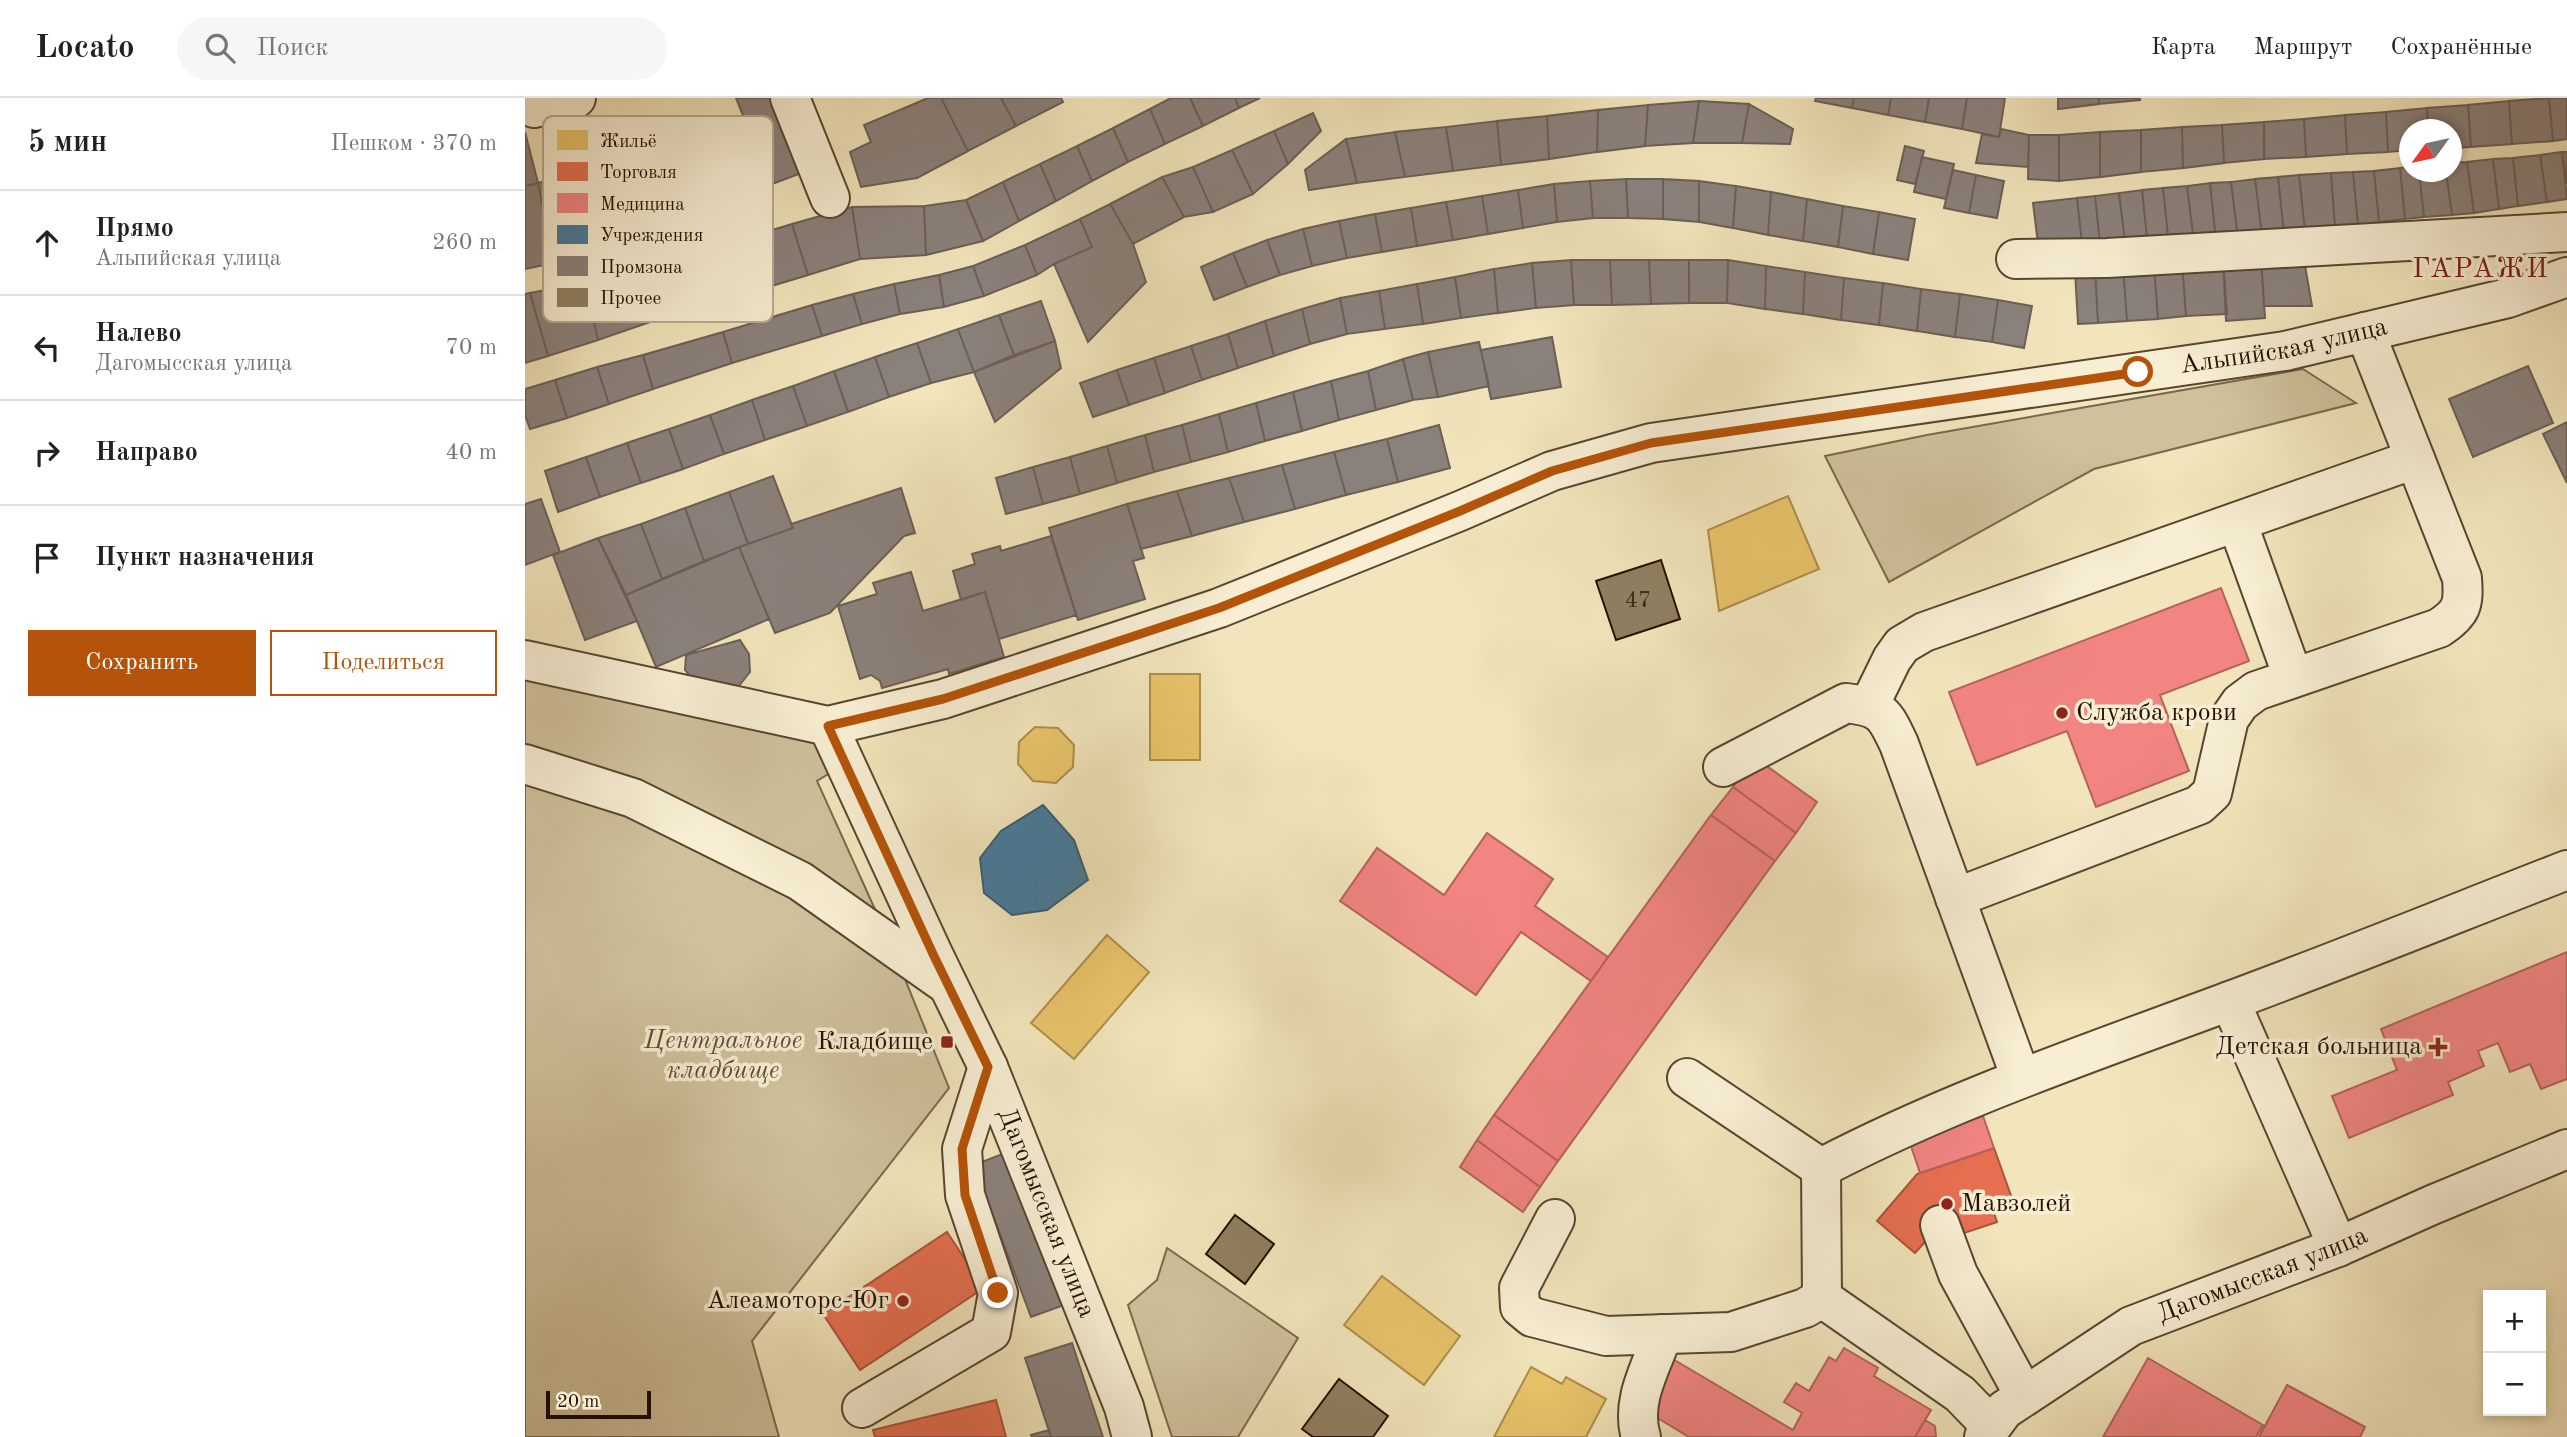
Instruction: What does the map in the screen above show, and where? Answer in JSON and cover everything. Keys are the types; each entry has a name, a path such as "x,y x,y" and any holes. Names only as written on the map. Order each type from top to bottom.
{"street":[{"path":"534,108 576,98"},
{"path":"790,98 830,198"},
{"path":"2017,259 2107,258 2567,232"},
{"name":"Альпийская улица","path":"828,726 943,699 1219,608 1552,471 1651,443 2285,351 2508,298 2567,276"},
{"path":"1955,898 2199,805 2212,793 2229,719 2240,703 2256,691 2439,628 2456,617 2464,600 2462,579 2365,332"},
{"path":"1869,706 1892,659 1902,645 1924,632 2415,459"},
{"path":"2237,522 2293,677"},
{"path":"525,660 828,726"},
{"path":"1723,767 1846,703 1869,706 1887,718 1899,744 2021,1077"},
{"name":"Дагомысская улица","path":"828,726 988,1067 1124,1408 1132,1437"},
{"path":"525,764 633,798 800,881 948,985"},
{"path":"1821,1168 1868,1144 2021,1077 2230,1001 2567,870"},
{"path":"2230,1001 2338,1247"},
{"path":"862,1408 991,1332 998,1293 965,1195 962,1149 988,1067"},
{"path":"1687,1078 1821,1168"},
{"name":"Дагомысская улица","path":"1988,1431 2004,1410 2024,1395 2131,1325 2338,1247 2567,1149"},
{"path":"1821,1168 1822,1298"},
{"path":"1555,1219 1519,1287 1520,1307 1532,1318 1605,1336 1731,1332 1805,1308 1822,1298"},
{"path":"1940,1225 1958,1274 2024,1395"},
{"path":"1822,1298 1960,1394 1988,1431"},
{"path":"1641,1437 1637,1426 1637,1403 1663,1334"}],"green space":[{"path":"2303,369 2356,403 2094,469 1889,582 1825,456 1927,435"},
{"name":"Центральное кладбище","path":"525,654 861,754 817,781 892,947 949,1088 752,1341 779,1437 525,1437"},
{"path":"1167,1248 1298,1338 1238,1437 1172,1437 1128,1305 1157,1280"}],"building: Жильё":[{"path":"1788,496 1819,569 1719,611 1708,530"},
{"path":"1150,674 1200,674 1200,760 1150,760"},
{"path":"1035,727 1058,728 1074,745 1073,767 1056,783 1033,781 1018,764 1019,742"},
{"path":"1107,935 1149,972 1074,1059 1031,1023"},
{"path":"1382,1276 1460,1336 1424,1385 1344,1325"},
{"path":"1531,1367 1562,1384 1566,1377 1606,1399 1586,1437 1494,1437"}],"building: Торговля":[{"name":"Мавзолей","path":"1994,1148 2013,1201 1992,1207 1997,1222 1964,1233 1959,1219 1940,1225 1915,1253 1877,1221 1917,1174"},
{"name":"Алеамоторс-Юг","path":"947,1232 984,1288 860,1370 823,1314"},
{"path":"996,1400 1006,1437 875,1437 873,1430"}],"building: Медицина":[{"name":"Служба крови","path":"2221,588 2249,661 2160,695 2189,771 2096,807 2067,731 1977,765 1949,692"},
{"path":"1754,757 1817,802 1796,833 1733,787"},
{"path":"1733,787 1796,833 1775,861 1711,815"},
{"path":"1711,815 1775,861 1558,1161 1494,1115"},
{"path":"1487,833 1553,879 1535,906 1608,957 1591,981 1521,932 1476,995 1340,901 1377,848 1444,895"},
{"name":"Детская больница","path":"2567,952 2567,1079 2541,1089 2530,1064 2510,1072 2498,1043 2478,1051 2484,1066 2448,1082 2453,1095 2349,1138 2332,1096 2397,1070 2381,1029"},
{"path":"1494,1115 1558,1161 1540,1187 1477,1140"},
{"path":"1983,1116 1994,1148 1920,1173 1909,1140"},
{"path":"1477,1140 1540,1187 1523,1212 1460,1167"},
{"path":"1844,1348 1878,1368 1874,1376 1931,1410 1915,1437 1689,1437 1641,1408 1671,1358 1793,1430 1802,1413 1784,1402 1796,1383 1809,1391 1829,1357 1836,1361"},
{"path":"2148,1358 2263,1425 2256,1437 2103,1437"},
{"path":"2287,1385 2365,1427 2360,1437 2259,1437"},
{"path":"1925,1420 1935,1426 1936,1437 1915,1437"}],"building: Учреждения":[{"path":"1043,805 1074,840 1088,880 1047,910 1012,915 984,893 980,858 1001,831"}],"building: Промзона":[{"path":"736,98 776,98 804,172 773,184 773,116 743,116"},
{"path":"928,98 941,98 968,151 917,178 861,187 850,152 871,142 864,125"},
{"path":"941,98 1001,98 1016,126 968,151"},
{"path":"1001,98 1061,98 1063,102 1016,126"},
{"path":"1171,98 1190,98 1203,126 1165,144 1150,109"},
{"path":"1190,98 1235,98 1239,108 1203,126"},
{"path":"1235,98 1260,98 1239,108"},
{"path":"1816,98 1854,98 1852,108 1815,101"},
{"path":"1854,98 1891,98 1888,115 1852,108"},
{"path":"1891,98 1929,98 1925,122 1888,115"},
{"path":"1929,98 1967,98 1962,129 1925,122"},
{"path":"1967,98 2005,98 1999,137 1962,129"},
{"path":"2058,98 2099,98 2099,104 2058,109"},
{"path":"2099,98 2140,98 2140,100 2099,104"},
{"path":"2549,98 2553,141 2512,144 2509,101"},
{"path":"2549,98 2567,98 2567,139 2553,141"},
{"path":"1699,101 1693,143 1645,146 1648,105"},
{"path":"1699,101 1749,104 1742,143 1693,143"},
{"path":"2509,101 2512,144 2471,147 2468,105"},
{"path":"1749,104 1793,129 1790,144 1742,143"},
{"path":"1648,105 1645,146 1597,152 1598,110"},
{"path":"2468,105 2471,147 2462,147 2462,119 2428,119 2427,108"},
{"path":"2427,108 2428,119 2399,119 2399,151 2388,152 2386,112"},
{"path":"1150,109 1165,144 1128,162 1113,128"},
{"path":"1598,110 1597,152 1549,159 1547,116"},
{"path":"2386,112 2388,152 2347,154 2345,115"},
{"path":"1313,113 1321,131 1288,164 1274,131"},
{"path":"2345,115 2347,154 2306,157 2304,119"},
{"path":"1547,116 1549,159 1501,165 1497,121"},
{"path":"2304,119 2306,157 2264,159 2264,122"},
{"path":"1497,121 1501,165 1453,171 1446,127"},
{"path":"2264,122 2264,159 2224,163 2222,125"},
{"path":"2222,125 2224,163 2183,168 2182,127"},
{"path":"1446,127 1453,171 1405,177 1395,132"},
{"path":"2182,127 2183,168 2141,172 2141,130"},
{"path":"1113,128 1128,162 1092,181 1077,146"},
{"path":"2001,129 2029,135 2028,167 1976,163 1982,134 1999,137"},
{"path":"2141,130 2141,172 2100,177 2100,132"},
{"path":"1274,131 1288,164 1253,194 1232,150"},
{"path":"525,132 538,183 525,186"},
{"path":"1395,132 1405,177 1357,183 1346,139"},
{"path":"2100,132 2100,177 2059,181 2059,135"},
{"path":"2029,135 2059,135 2059,181 2028,179"},
{"path":"1346,139 1357,183 1309,190 1305,170"},
{"path":"1077,146 1092,181 1056,201 1040,164"},
{"path":"1905,146 1924,151 1915,184 1897,180"},
{"path":"1232,150 1253,194 1213,212 1193,167"},
{"path":"2562,152 2567,152 2567,184"},
{"path":"2562,152 2567,199 2547,202 2540,155"},
{"path":"2540,155 2547,202 2518,206 2513,158"},
{"path":"1922,157 1954,164 1946,199 1914,192"},
{"path":"2513,158 2518,206 2499,209 2493,159"},
{"path":"2493,159 2499,209 2474,213 2467,162"},
{"path":"2462,162 2467,162 2474,213 2452,215 2447,182 2462,182"},
{"path":"1040,164 1056,201 1019,221 1003,182"},
{"path":"1193,167 1213,212 1184,217 1162,177"},
{"path":"2399,168 2405,219 2379,222 2374,171"},
{"path":"1953,170 1976,175 1969,213 1944,208"},
{"path":"2374,171 2379,222 2358,225 2353,172"},
{"path":"2353,172 2358,225 2335,227 2331,173"},
{"path":"2331,173 2335,227 2305,231 2299,175"},
{"path":"1976,175 2004,181 1997,218 1969,213"},
{"path":"2299,175 2305,231 2284,233 2278,177"},
{"path":"1162,177 1184,217 1133,244 1110,204"},
{"path":"2278,177 2284,233 2262,235 2255,179"},
{"path":"1626,179 1663,179 1663,219 1628,218"},
{"path":"1626,179 1628,218 1593,218 1590,181"},
{"path":"1663,179 1699,181 1699,222 1663,219"},
{"path":"2255,179 2262,235 2238,238 2231,182"},
{"path":"1590,181 1593,218 1557,222 1554,184"},
{"path":"1699,181 1736,186 1733,228 1699,222"},
{"path":"543,182 543,208 538,183"},
{"path":"1003,182 1019,221 983,241 966,200"},
{"path":"2231,182 2238,238 2216,240 2210,183"},
{"path":"2401,182 2420,182 2424,217 2405,219"},
{"path":"2420,182 2447,182 2452,215 2424,217"},
{"path":"538,183 543,208 543,265 525,269 525,186"},
{"path":"2210,183 2216,240 2194,242 2187,186"},
{"path":"1554,184 1557,222 1523,228 1518,190"},
{"path":"1736,186 1771,192 1768,235 1733,228"},
{"path":"2187,186 2194,242 2169,245 2163,188"},
{"path":"2163,188 2169,245 2148,247 2142,190"},
{"path":"1518,190 1523,228 1488,234 1482,196"},
{"path":"2142,190 2148,247 2126,249 2119,193"},
{"path":"1771,192 1807,199 1803,241 1768,235"},
{"path":"2119,193 2126,249 2101,252 2095,196"},
{"path":"1482,196 1488,234 1453,240 1446,202"},
{"path":"2095,196 2101,252 2083,253 2077,198"},
{"path":"2077,198 2083,253 2038,244 2033,203"},
{"path":"1807,199 1843,206 1838,247 1803,241"},
{"path":"966,200 983,241 926,255 924,206"},
{"path":"1446,202 1453,240 1417,246 1411,208"},
{"path":"1110,204 1133,244 1146,282 1088,342 1054,264 1092,247 1080,219"},
{"path":"924,206 926,255 860,259 852,207"},
{"path":"1843,206 1879,212 1873,254 1838,247"},
{"path":"852,207 860,259 808,275 792,224"},
{"path":"1411,208 1417,246 1382,252 1375,214"},
{"path":"1879,212 1915,219 1908,260 1873,254"},
{"path":"1375,214 1382,252 1347,258 1339,221"},
{"path":"1080,219 1092,247 1037,275 1025,245"},
{"path":"1339,221 1347,258 1312,266 1303,229"},
{"path":"792,224 808,275 773,286 773,230"},
{"path":"1303,229 1312,266 1280,275 1267,240"},
{"path":"1267,240 1280,275 1247,287 1233,253"},
{"path":"1025,245 1037,275 984,296 973,266"},
{"path":"1233,253 1247,287 1214,300 1201,267"},
{"path":"2303,254 2312,306 2264,306 2261,257"},
{"path":"2261,257 2265,318 2226,321 2223,259"},
{"path":"2223,259 2227,314 2186,316 2182,263"},
{"path":"1571,260 1610,260 1612,305 1574,305"},
{"path":"1571,260 1574,305 1536,308 1532,263"},
{"path":"1610,260 1649,260 1651,304 1612,305"},
{"path":"1649,260 1689,260 1689,303 1651,304"},
{"path":"1689,260 1728,260 1727,303 1689,303"},
{"path":"1728,260 1766,266 1765,309 1727,303"},
{"path":"1532,263 1536,308 1498,313 1494,269"},
{"path":"2182,263 2186,316 2158,319 2154,265"},
{"path":"2154,265 2158,319 2127,321 2123,267"},
{"path":"973,266 984,296 944,307 939,275"},
{"path":"1766,266 1805,272 1803,314 1765,309"},
{"path":"2123,267 2127,321 2098,323 2095,269"},
{"path":"1494,269 1498,313 1461,318 1455,277"},
{"path":"2095,269 2098,323 2078,324 2075,271"},
{"path":"1805,272 1844,278 1841,320 1803,314"},
{"path":"939,275 944,307 900,314 894,284"},
{"path":"1455,277 1461,318 1423,324 1417,284"},
{"path":"1844,278 1883,283 1879,325 1841,320"},
{"path":"1883,283 1921,289 1917,331 1879,325"},
{"path":"894,284 900,314 862,324 853,294"},
{"path":"1417,284 1423,324 1385,329 1379,291"},
{"path":"1921,289 1960,294 1955,337 1917,331"},
{"path":"543,290 543,322 594,322 598,340 548,356 530,293"},
{"path":"1379,291 1385,329 1347,334 1340,298"},
{"path":"530,293 548,356 525,363 525,294"},
{"path":"853,294 862,324 822,336 812,305"},
{"path":"1960,294 1998,300 1992,342 1955,337"},
{"path":"1340,298 1347,334 1310,344 1302,309"},
{"path":"1998,300 2032,306 2024,348 1992,342"},
{"path":"1041,301 1055,341 1014,355 999,315"},
{"path":"812,305 822,336 732,363 723,332 756,322 773,322 773,317"},
{"path":"1302,309 1310,344 1274,356 1265,321"},
{"path":"999,315 1014,355 974,372 958,329"},
{"path":"1265,321 1274,356 1238,368 1228,334"},
{"path":"594,322 650,322 598,340"},
{"path":"958,329 974,372 931,383 917,343"},
{"path":"723,332 732,363 653,389 643,355"},
{"path":"1228,334 1238,368 1202,380 1191,346"},
{"path":"1552,337 1561,387 1491,399 1481,350"},
{"path":"1055,341 1061,368 995,422 974,372"},
{"path":"1479,342 1489,386 1438,397 1428,352"},
{"path":"917,343 931,383 889,397 875,357"},
{"path":"1191,346 1202,380 1165,393 1154,358"},
{"path":"1428,352 1438,397 1413,400 1403,359"},
{"path":"643,355 653,389 609,404 597,367"},
{"path":"875,357 889,397 848,412 834,371"},
{"path":"1154,358 1165,393 1129,405 1117,370"},
{"path":"1403,359 1413,400 1376,410 1368,371"},
{"path":"2528,366 2553,423 2473,457 2449,399"},
{"path":"597,367 609,404 567,418 555,380"},
{"path":"1117,370 1129,405 1093,417 1080,383"},
{"path":"834,371 848,412 807,426 793,386"},
{"path":"1368,371 1376,410 1339,420 1331,381"},
{"path":"555,380 567,418 530,429 525,415 525,389"},
{"path":"1331,381 1339,420 1302,431 1293,392"},
{"path":"793,386 807,426 765,440 752,400"},
{"path":"1293,392 1302,431 1265,441 1256,403"},
{"path":"752,400 765,440 724,454 710,415"},
{"path":"1256,403 1265,441 1228,452 1219,414"},
{"path":"1219,414 1228,452 1191,462 1182,425"},
{"path":"710,415 724,454 683,469 669,429"},
{"path":"2567,422 2567,483 2543,434"},
{"path":"1182,425 1191,462 1154,472 1145,435"},
{"path":"1439,425 1450,468 1398,482 1387,439"},
{"path":"669,429 683,469 641,483 627,443"},
{"path":"1145,435 1154,472 1117,483 1107,446"},
{"path":"1387,439 1398,482 1346,495 1334,452"},
{"path":"627,443 641,483 600,497 586,457"},
{"path":"1107,446 1117,483 1080,494 1070,457"},
{"path":"1334,452 1346,495 1295,509 1282,465"},
{"path":"586,457 600,497 558,512 545,471"},
{"path":"1070,457 1080,494 1043,504 1033,467"},
{"path":"1282,465 1295,509 1244,522 1229,478"},
{"path":"1033,467 1043,504 1006,514 996,478"},
{"path":"773,476 793,528 748,544 729,492"},
{"path":"1229,478 1244,522 1192,536 1177,491"},
{"path":"901,488 915,533 904,536 830,613 775,633 739,547 793,528 791,524"},
{"path":"1177,491 1192,536 1141,549 1127,504"},
{"path":"729,492 748,544 704,561 685,508"},
{"path":"541,499 560,552 525,565 525,504"},
{"path":"1127,504 1144,558 1133,561 1145,599 1078,620 1049,528"},
{"path":"685,508 704,561 662,579 641,524"},
{"path":"641,524 662,579 626,595 598,538"},
{"path":"1051,536 1076,615 999,639 985,592 961,600 953,571 975,564 972,554 1000,546 1001,551"},
{"path":"598,538 637,621 585,640 553,555"},
{"path":"739,547 769,619 656,667 626,595"},
{"path":"911,572 923,611 985,592 1004,657 949,674 948,669 882,688 880,681 871,675 860,679 838,606 877,594 873,583"},
{"path":"740,640 749,654 750,672 738,687 695,682 685,670 686,655"},
{"path":"1010,1151 1067,1304 1031,1317 974,1165"},
{"path":"1072,1343 1103,1437 1051,1437 1025,1358"},
{"path":"1049,1430 1051,1437 1031,1435"}],"building: Прочее":[{"path":"1661,560 1680,619 1616,640 1596,581"},
{"path":"1235,1215 1274,1244 1245,1284 1206,1254"},
{"path":"1339,1379 1388,1416 1373,1437 1313,1437 1302,1429"}],"place":[{"name":"Служба крови","path":"2062,713"},
{"name":"Кладбище","path":"947,1042"},
{"name":"Детская больница","path":"2438,1047"},
{"name":"Мавзолей","path":"1947,1204"},
{"name":"Алеамоторс-Юг","path":"903,1301"}],"district":[{"name":"ГАРАЖИ","path":"2481,270"}],"route":[{"path":"998,1293 965,1195 962,1149 988,1067 828,726 943,699 1219,608 1552,471 1651,443 2138,372"}]}
